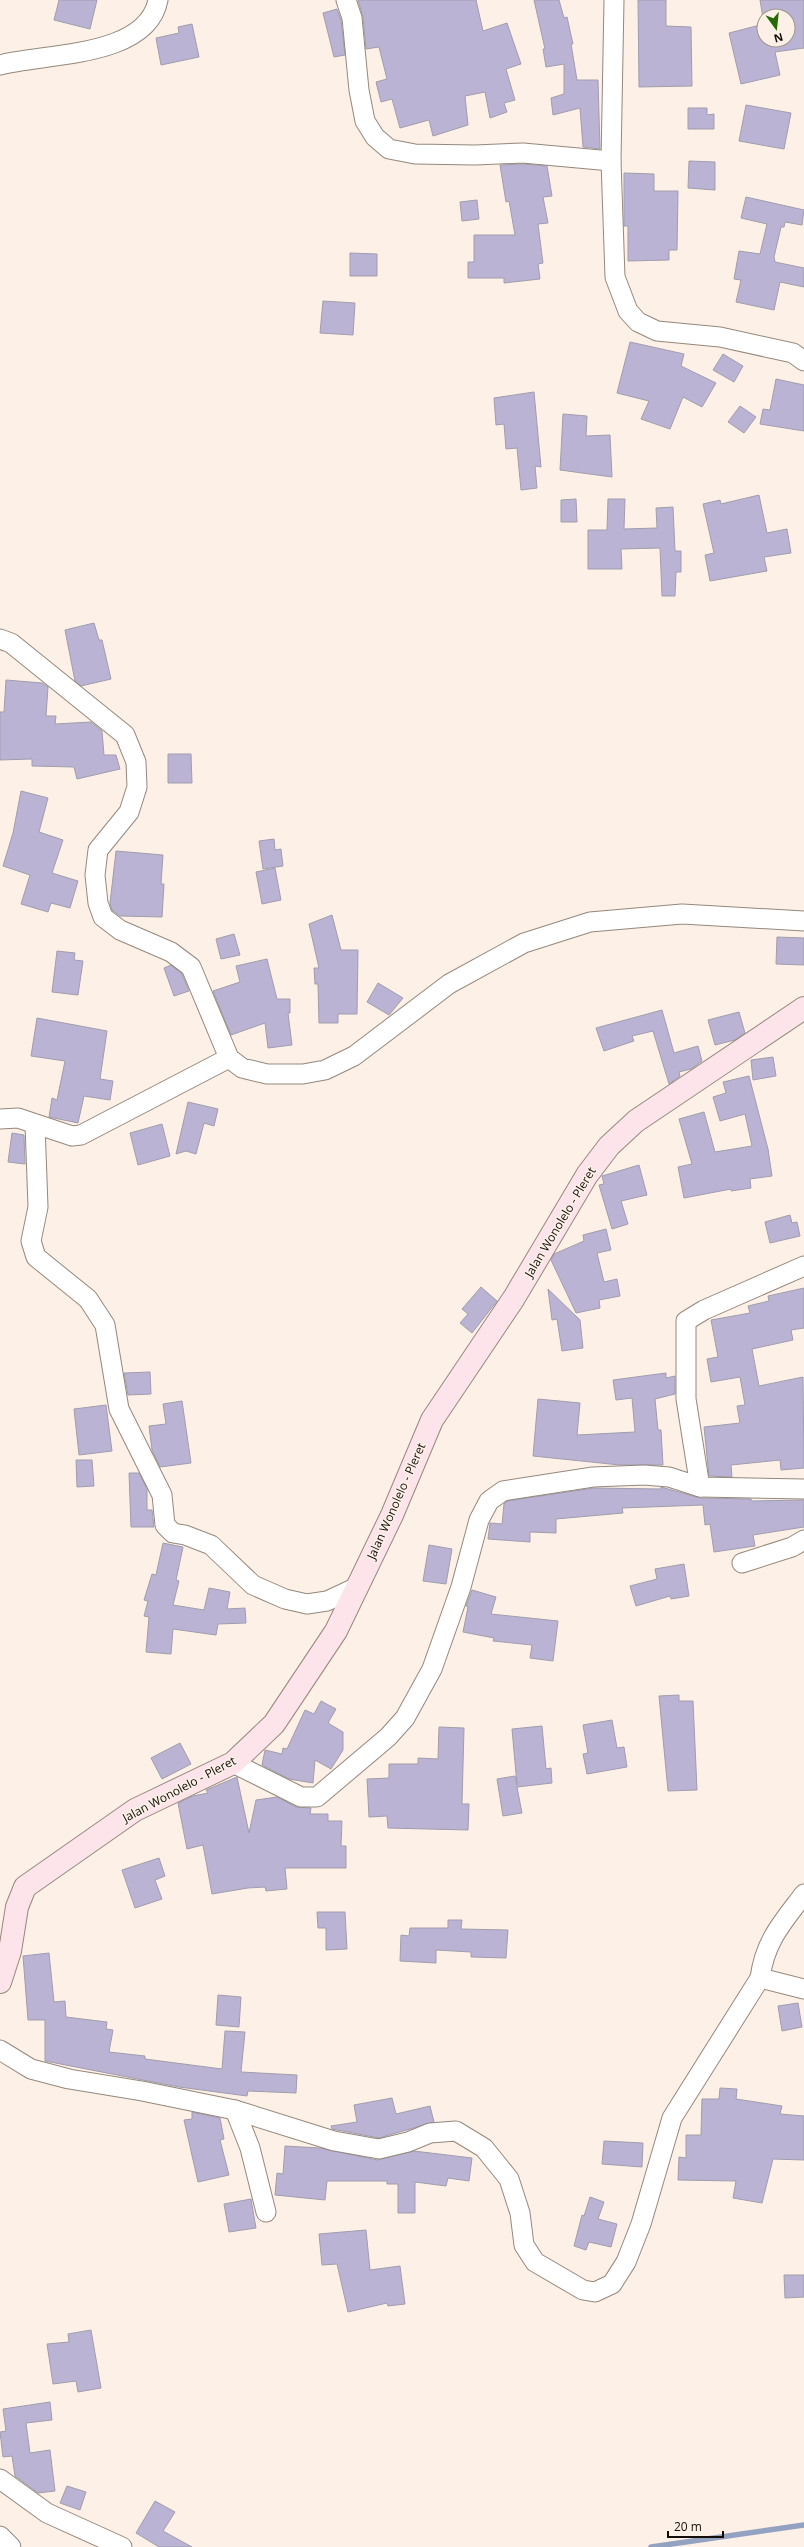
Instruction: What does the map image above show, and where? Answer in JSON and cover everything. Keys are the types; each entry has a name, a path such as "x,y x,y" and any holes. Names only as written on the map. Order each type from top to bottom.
{"main road":[{"name":"Jalan Wonolelo - Pleret","path":"0,1982 10,1951 16,1907 25,1887 135,1810 233,1763 274,1724 336,1631 392,1515 432,1420 514,1298 586,1175 609,1146 636,1121 804,1008"}],"street":[{"path":"0,65 76,53 114,43 141,30 156,12 158,0"},
{"path":"346,0 352,18 359,90 365,121 375,138 389,149 415,154 475,155 523,153 611,161"},
{"path":"614,0 611,161 616,277 628,311 638,322 657,331 720,337 793,354 804,361"},
{"path":"0,639 11,643 125,735 136,762 137,787 129,812 98,850 95,875 98,903 103,917 120,930 164,948 191,967 229,1058 242,1068 266,1074 303,1074 325,1070 354,1056 449,984 524,943 590,922 682,914 804,921"},
{"path":"0,1119 18,1118 72,1136 81,1135 229,1058"},
{"path":"35,1124 38,1207 31,1241 33,1249 36,1257 88,1299 105,1326 119,1409 162,1495 165,1525 173,1533 185,1535 211,1545 254,1585 285,1599 307,1604 327,1601 357,1587"},
{"path":"700,1486 686,1399 686,1321 704,1310 804,1266"},
{"path":"233,1763 301,1797 317,1797 323,1794 388,1737 405,1718 432,1669 461,1587 480,1520 489,1502 503,1491 593,1477 644,1475 669,1477 700,1486 804,1488"},
{"path":"742,1563 792,1547 804,1540"},
{"path":"0,2050 32,2070 69,2080 142,2091 235,2110 334,2141 379,2149 408,2142 430,2133 456,2131 484,2148 509,2179 520,2214 524,2245 535,2262 583,2290 595,2292 612,2284 626,2262 641,2224 672,2118 760,1978 763,1958 772,1935 804,1894"},
{"path":"760,1978 804,1989"},
{"path":"235,2110 250,2148 266,2212"},
{"path":"0,2479 47,2513 122,2547"},
{"path":"0,2536 11,2547"}],"building":[{"path":"59,0 97,0 90,29 54,20"},
{"path":"358,0 476,0 483,31 507,23 521,64 506,69 515,100 504,103 507,112 490,118 485,92 465,96 468,125 433,136 429,120 400,128 392,99 381,102 376,82 387,79 379,47 366,49 363,17"},
{"path":"534,0 559,0 564,18 567,17 573,44 571,44 577,80 598,80 600,149 583,147 580,108 553,115 551,98 564,94 564,64 546,67 543,49 545,49"},
{"path":"638,0 666,0 666,26 691,27 692,86 639,87"},
{"path":"760,0 804,0 804,48 775,52 780,75 741,84 729,33 756,26 756,48 796,48 796,8 761,8"},
{"path":"337,9 341,20 345,55 334,57 323,13"},
{"path":"192,24 199,57 161,65 156,38 179,33 178,27"},
{"path":"746,105 791,113 784,149 739,141"},
{"path":"688,108 707,108 707,115 714,114 714,129 688,129"},
{"path":"689,161 715,162 715,190 688,188"},
{"path":"523,164 547,166 552,196 543,197 548,223 538,224 543,263 538,264 540,279 504,283 504,278 468,278 468,262 474,262 474,235 515,235 509,201 506,202 500,165"},
{"path":"624,173 654,174 654,191 678,191 677,250 669,250 669,260 628,261 628,226 624,226"},
{"path":"746,197 804,210 802,225 785,222 784,227 781,227 774,257 775,262 804,268 804,287 780,282 774,310 736,302 741,280 734,279 739,251 760,254 767,224 741,218"},
{"path":"477,200 479,219 462,221 460,202"},
{"path":"350,253 377,254 377,276 350,276"},
{"path":"323,301 355,303 353,335 320,333"},
{"path":"630,342 684,354 681,366 716,383 702,407 683,397 670,429 641,419 649,401 617,393"},
{"path":"723,354 743,366 734,382 713,370"},
{"path":"776,379 804,385 804,431 760,424 763,409 770,410"},
{"path":"534,392 541,467 535,466 537,488 521,490 517,448 506,449 504,424 496,425 494,398"},
{"path":"740,406 756,417 744,433 728,422"},
{"path":"563,414 587,416 586,436 610,435 612,477 560,470"},
{"path":"759,495 767,533 787,529 791,553 764,557 767,571 710,581 705,555 714,553 703,504 720,500 721,504"},
{"path":"576,499 577,522 561,522 561,500"},
{"path":"608,499 625,499 624,529 657,528 656,508 673,507 675,551 681,551 681,572 676,572 675,596 662,596 660,548 621,549 622,569 588,569 588,530 607,530"},
{"path":"94,623 99,640 102,640 111,679 81,686 75,681 65,630"},
{"path":"6,680 42,683 48,687 46,716 56,716 55,724 91,722 102,731 104,755 116,755 120,769 77,779 74,767 32,766 32,759 0,760 0,712 4,712"},
{"path":"168,754 191,754 192,783 168,783"},
{"path":"21,791 48,798 39,832 63,840 52,873 78,881 70,908 51,903 48,912 21,904 30,875 3,866 13,833"},
{"path":"274,839 275,850 281,849 283,866 263,869 259,841"},
{"path":"116,851 163,855 161,884 164,884 162,917 120,916 112,910 110,903"},
{"path":"275,868 281,900 262,904 256,872"},
{"path":"332,915 341,950 358,950 357,1014 338,1014 338,1023 319,1023 318,984 315,984 314,968 319,968 309,924"},
{"path":"234,934 240,955 221,959 216,939"},
{"path":"777,937 804,938 804,965 776,964"},
{"path":"57,951 75,953 74,960 83,961 78,995 52,992"},
{"path":"267,959 277,999 290,999 290,1013 288,1013 292,1045 268,1048 265,1023 231,1035 213,991 240,982 236,966"},
{"path":"171,965 182,974 189,991 174,996 164,968"},
{"path":"378,983 403,998 389,1015 367,1002"},
{"path":"662,1010 674,1053 698,1046 702,1061 691,1069 679,1072 680,1076 669,1084 653,1031 632,1036 634,1041 604,1051 596,1028"},
{"path":"739,1012 745,1033 735,1040 715,1045 708,1020"},
{"path":"37,1018 107,1031 100,1079 113,1081 110,1100 84,1096 78,1123 49,1117 52,1098 57,1100 65,1061 31,1056"},
{"path":"773,1057 776,1076 753,1080 751,1060"},
{"path":"749,1076 768,1149 772,1176 750,1179 751,1188 731,1191 731,1189 684,1198 678,1167 692,1164 679,1119 704,1112 715,1152 752,1146 745,1114 720,1121 713,1097 726,1093 723,1082"},
{"path":"188,1102 218,1109 214,1126 204,1123 196,1154 186,1151 176,1154"},
{"path":"162,1124 170,1156 138,1165 130,1133"},
{"path":"12,1133 24,1135 25,1164 8,1162"},
{"path":"639,1165 647,1195 621,1201 628,1224 612,1229 599,1185 604,1184 602,1176"},
{"path":"790,1215 792,1223 797,1222 800,1236 770,1243 765,1222"},
{"path":"606,1229 611,1250 597,1253 604,1282 617,1279 620,1296 599,1300 600,1308 576,1313 551,1260 554,1254 584,1241 583,1235"},
{"path":"481,1287 497,1301 472,1333 460,1323 468,1314 462,1309"},
{"path":"804,1288 804,1328 791,1330 793,1340 752,1349 759,1386 803,1377 804,1468 781,1470 780,1460 731,1465 732,1477 709,1476 704,1427 740,1423 737,1406 745,1405 740,1377 711,1382 707,1359 718,1357 711,1320 750,1313 748,1306 769,1301 768,1296"},
{"path":"548,1289 580,1320 583,1348 562,1351 557,1319 552,1320"},
{"path":"150,1372 151,1394 128,1395 124,1373"},
{"path":"666,1373 666,1378 675,1376 675,1394 655,1399 658,1430 661,1430 663,1465 620,1465 533,1456 538,1399 580,1403 577,1435 635,1432 632,1398 616,1400 613,1380"},
{"path":"182,1401 191,1463 160,1467 152,1450 149,1426 166,1424 163,1404"},
{"path":"106,1405 112,1451 79,1455 74,1409"},
{"path":"76,1460 92,1460 94,1486 77,1487"},
{"path":"129,1473 139,1473 147,1489 147,1510 152,1510 154,1527 131,1527"},
{"path":"661,1487 700,1498 751,1499 752,1501 804,1500 804,1527 753,1535 755,1546 714,1552 710,1524 705,1525 703,1505 622,1508 623,1513 556,1519 556,1533 530,1532 530,1542 488,1539 490,1523 502,1524 504,1504 507,1501 594,1488 661,1489"},
{"path":"163,1543 183,1547 176,1580 179,1581 173,1605 204,1610 209,1588 230,1592 227,1609 245,1608 246,1623 218,1624 216,1635 173,1629 171,1654 146,1652 149,1617 144,1616 148,1601 144,1600 152,1574 156,1575"},
{"path":"429,1545 452,1549 446,1584 423,1581"},
{"path":"684,1564 689,1596 671,1599 670,1596 636,1606 630,1586 657,1579 655,1569"},
{"path":"472,1590 496,1597 491,1614 558,1621 553,1661 530,1658 532,1645 493,1641 494,1638 463,1632 468,1607 466,1606"},
{"path":"679,1695 679,1701 693,1701 697,1790 668,1791 659,1696"},
{"path":"321,1701 336,1709 328,1723 343,1732 343,1750 331,1769 315,1760 313,1783 289,1779 262,1765 265,1750 282,1754 283,1748 287,1749 305,1710 314,1714"},
{"path":"612,1720 617,1748 624,1747 627,1767 587,1774 583,1754 588,1753 583,1725"},
{"path":"542,1726 546,1769 551,1768 552,1783 517,1787 522,1813 503,1816 497,1779 515,1776 517,1785 512,1729"},
{"path":"439,1727 464,1728 462,1804 469,1804 468,1830 388,1828 387,1816 369,1817 367,1779 389,1778 389,1764 418,1764 418,1758 438,1759"},
{"path":"180,1743 191,1764 162,1779 151,1758"},
{"path":"237,1777 249,1833 256,1800 277,1797 296,1807 311,1808 310,1814 328,1814 328,1821 342,1821 341,1846 346,1846 346,1868 285,1868 287,1889 266,1891 265,1887 248,1888 212,1894 203,1845 187,1849 178,1803 193,1796 208,1793 206,1790"},
{"path":"159,1858 165,1876 155,1880 162,1899 135,1908 122,1870"},
{"path":"317,1912 345,1912 347,1949 326,1950 326,1928 318,1928"},
{"path":"448,1920 462,1920 461,1929 508,1930 506,1958 471,1957 471,1952 436,1950 436,1963 400,1961 401,1935 409,1936 410,1928 448,1928"},
{"path":"49,1953 54,2002 65,2001 66,2017 107,2022 106,2029 113,2030 109,2052 145,2056 145,2059 222,2069 225,2031 245,2032 241,2072 297,2075 296,2093 248,2091 247,2096 179,2087 45,2061 45,2020 28,2020 23,1956"},
{"path":"218,1995 241,1997 239,2027 216,2025"},
{"path":"798,2003 802,2027 782,2031 778,2006"},
{"path":"720,2088 737,2089 736,2099 782,2106 780,2114 804,2116 804,2160 773,2159 762,2203 733,2198 736,2181 678,2180 679,2157 686,2158 686,2135 701,2135 702,2099 719,2099"},
{"path":"392,2098 396,2114 430,2106 434,2122 379,2138 332,2129 331,2126 357,2122 354,2105"},
{"path":"192,2112 220,2118 224,2139 220,2140 229,2175 198,2182 184,2120 192,2119"},
{"path":"604,2141 643,2143 642,2167 602,2164"},
{"path":"285,2146 320,2148 377,2160 414,2151 472,2158 469,2181 448,2178 446,2186 415,2182 415,2213 398,2213 398,2184 387,2184 387,2181 327,2181 325,2200 275,2195 277,2173 283,2174"},
{"path":"590,2197 604,2202 598,2219 617,2224 611,2247 589,2242 586,2250 574,2246 582,2215 584,2216"},
{"path":"251,2199 256,2228 229,2232 224,2204"},
{"path":"366,2230 370,2270 400,2266 405,2304 388,2306 387,2303 348,2312 337,2264 322,2265 319,2234"},
{"path":"784,2275 804,2275 804,2297 785,2298"},
{"path":"91,2330 101,2388 78,2392 76,2381 53,2384 47,2344 69,2342 68,2334"},
{"path":"50,2402 52,2420 26,2423 30,2453 50,2450 55,2491 38,2493 15,2476 12,2456 3,2457 0,2432 6,2431 3,2409"},
{"path":"67,2486 86,2492 80,2510 60,2503"},
{"path":"155,2501 175,2512 163,2531 192,2547 159,2547 136,2533"}],"waterway":[{"path":"651,2547 804,2525"}]}
